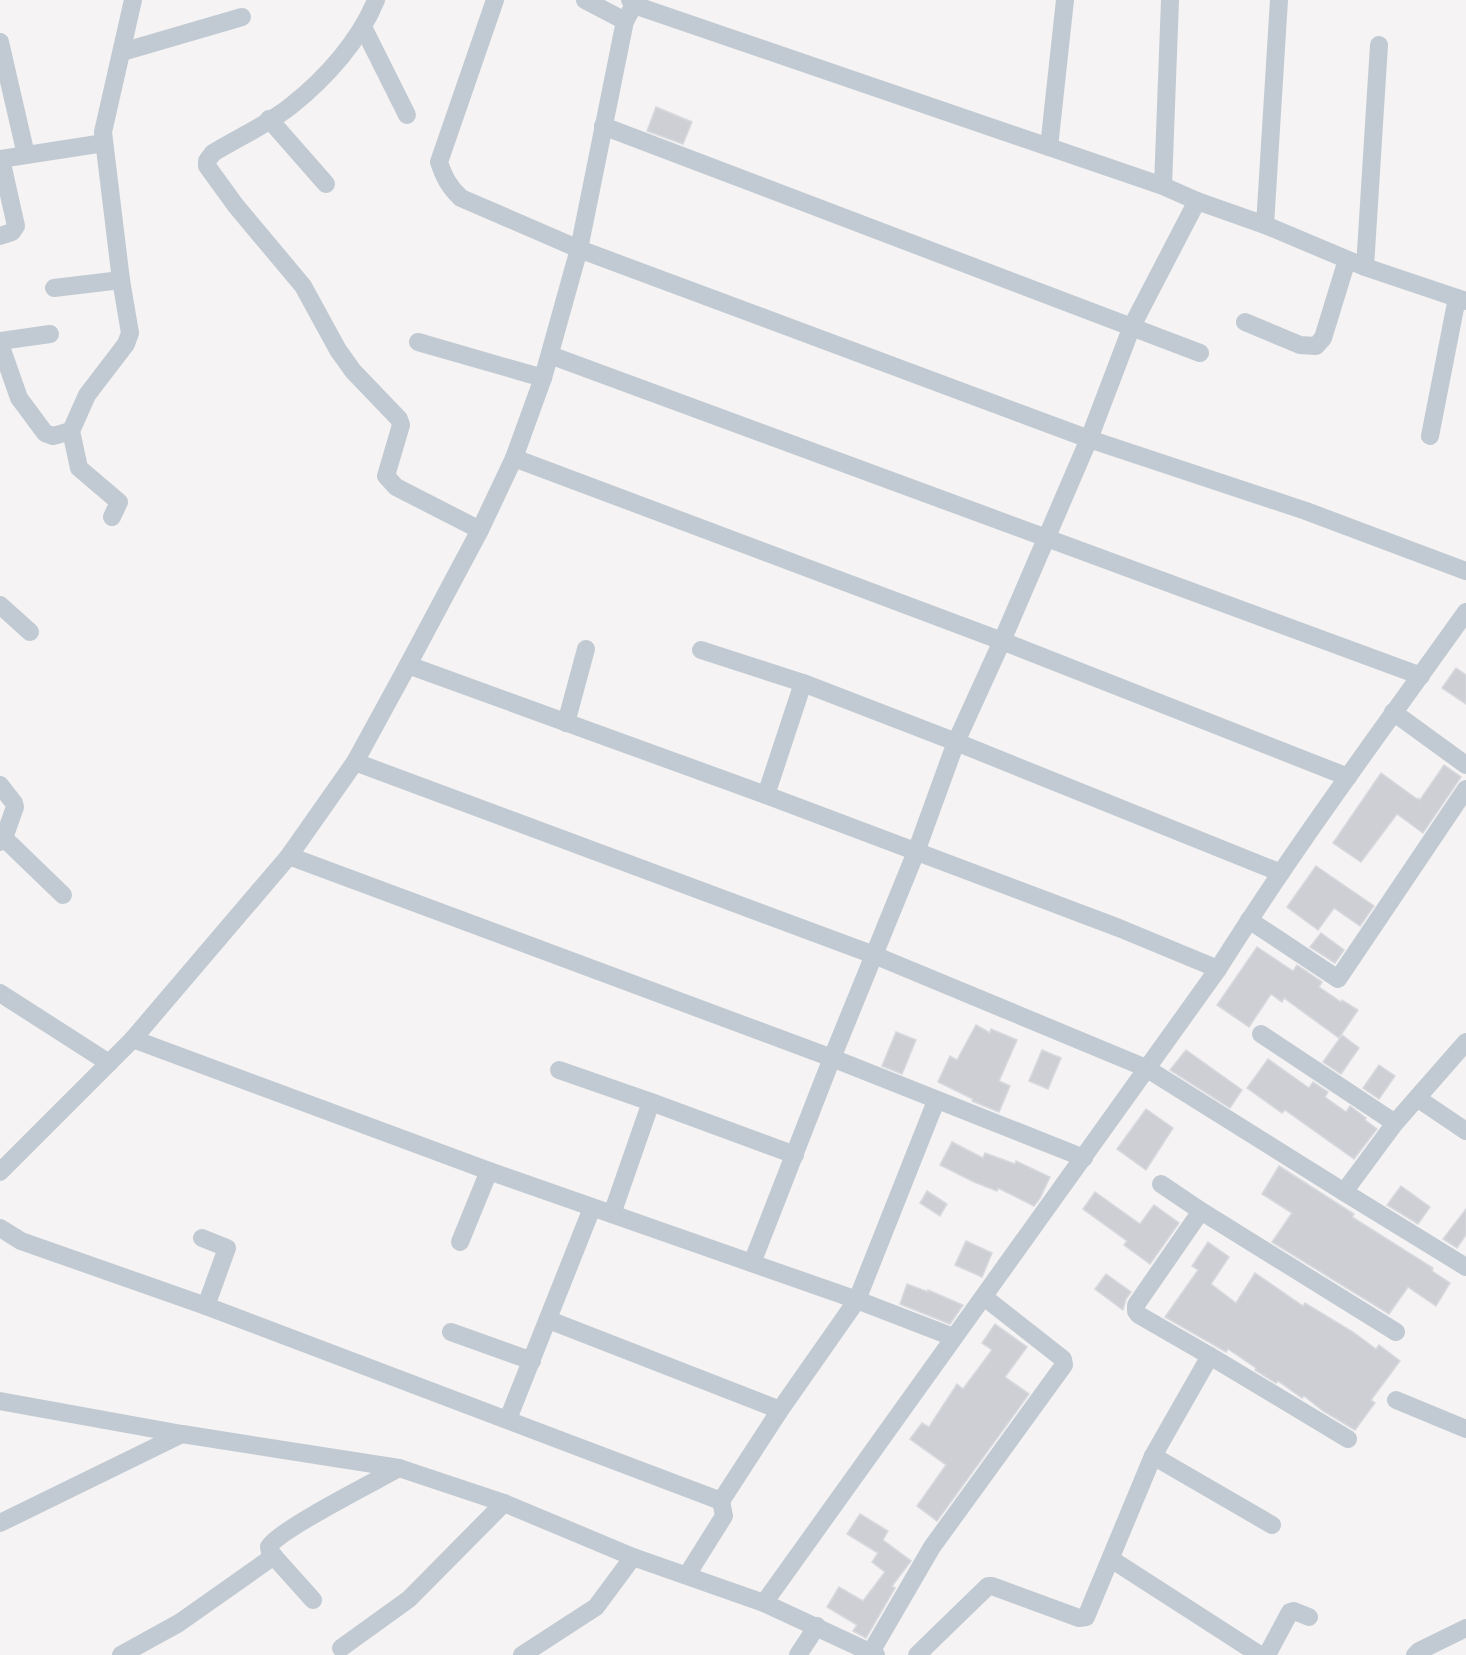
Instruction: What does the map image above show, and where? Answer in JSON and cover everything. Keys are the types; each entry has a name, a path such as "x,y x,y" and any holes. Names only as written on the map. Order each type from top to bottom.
{"street":[{"path":"112,517 119,502 79,468 71,431 87,395 129,339 130,333 103,132 133,0"},
{"path":"376,0 363,27 327,72 292,105 213,153 207,161 209,170 303,286 338,350 353,371 399,418 401,425 386,476 391,484 480,530"},
{"path":"495,0 440,162 444,177 451,189 461,198 579,249 1089,439 1306,511 1466,571"},
{"path":"585,0 630,9 1049,147 1163,186 1365,267 1461,299 1430,436"},
{"path":"1049,147 1065,0"},
{"path":"1163,186 1170,0"},
{"path":"1265,225 1279,0"},
{"path":"0,1172 133,1039 289,856 355,762 408,665 480,530 514,458 543,378 579,249 603,126 630,9"},
{"path":"122,52 242,17"},
{"path":"363,27 407,115"},
{"path":"0,42 26,155"},
{"path":"1365,267 1379,45"},
{"path":"269,119 326,184"},
{"path":"603,126 1200,352"},
{"path":"0,236 12,232 15,226 0,159 104,142"},
{"path":"752,1263 916,852 956,742 1089,439 1132,326 1197,201"},
{"path":"1245,322 1300,345 1316,346 1323,338 1347,260"},
{"path":"54,288 122,280"},
{"path":"50,334 0,342 19,398 45,433 53,436 71,431"},
{"path":"418,342 543,378"},
{"path":"550,355 1421,676"},
{"path":"514,458 1002,641 1348,777"},
{"path":"0,605 30,632"},
{"path":"764,1603 1218,969 1281,873 1466,612"},
{"path":"566,723 586,649"},
{"path":"700,650 803,683 1281,873"},
{"path":"408,665 766,795 1119,928 1218,969"},
{"path":"766,795 803,683"},
{"path":"1393,712 1466,765"},
{"path":"355,762 874,955 1146,1068 1466,1267"},
{"path":"0,785 15,807 2,840 63,895"},
{"path":"1249,920 1338,980 1466,789"},
{"path":"289,856 832,1058 1084,1158"},
{"path":"0,993 109,1063"},
{"path":"1261,1034 1395,1124"},
{"path":"133,1039 489,1172 857,1300 953,1338"},
{"path":"1344,1192 1395,1124 1466,1042"},
{"path":"558,1070 795,1155"},
{"path":"1417,1098 1466,1131"},
{"path":"687,1575 724,1516 721,1501 780,1410 857,1300 936,1101"},
{"path":"612,1214 651,1102"},
{"path":"460,1242 489,1172"},
{"path":"1161,1184 1396,1332"},
{"path":"508,1419 592,1208"},
{"path":"1201,1211 1136,1305 1136,1311 1139,1315 1348,1439"},
{"path":"0,1228 21,1241 206,1306 721,1501"},
{"path":"202,1238 227,1248 206,1306"},
{"path":"0,1401 182,1434 399,1468 504,1503 633,1557 764,1603 874,1653 932,1547 1064,1365 1064,1359 984,1297"},
{"path":"549,1320 780,1410"},
{"path":"451,1332 532,1361"},
{"path":"917,1655 988,1586 1083,1619 1086,1617 1153,1456 1210,1356"},
{"path":"1396,1400 1466,1429"},
{"path":"0,1523 182,1434"},
{"path":"1153,1456 1272,1525"},
{"path":"313,1600 274,1556 269,1547 272,1542 299,1524 399,1468"},
{"path":"341,1647 409,1599 504,1503"},
{"path":"121,1655 180,1623 274,1556"},
{"path":"522,1655 596,1607 633,1557"},
{"path":"1111,1559 1260,1655"},
{"path":"1267,1655 1290,1612 1294,1611 1309,1617"},
{"path":"798,1655 817,1626"},
{"path":"1415,1655 1466,1628"}],"building":[{"path":"656,107 692,122 683,144 647,131"},
{"path":"1456,668 1466,675 1466,704 1442,688"},
{"path":"1444,765 1461,777 1423,833 1397,814 1361,862 1333,843 1381,773 1420,800"},
{"path":"1316,866 1374,906 1360,926 1334,908 1318,930 1287,907"},
{"path":"1321,933 1344,950 1335,963 1310,947"},
{"path":"1257,947 1293,971 1297,965 1322,982 1319,987 1358,1010 1339,1038 1284,998 1282,1002 1271,994 1249,1027 1217,1005"},
{"path":"976,1025 990,1033 991,1029 1017,1040 999,1081 1010,1086 999,1112 972,1101 973,1099 938,1082 950,1056 957,1060"},
{"path":"896,1032 916,1040 902,1074 882,1066"},
{"path":"1342,1035 1359,1048 1341,1074 1323,1062"},
{"path":"1042,1050 1061,1058 1048,1089 1029,1081"},
{"path":"1186,1050 1242,1090 1230,1108 1170,1070"},
{"path":"1268,1059 1309,1088 1313,1082 1328,1092 1325,1097 1346,1112 1350,1106 1377,1129 1354,1159 1285,1110 1282,1113 1247,1088"},
{"path":"1379,1065 1395,1076 1379,1099 1363,1088"},
{"path":"1146,1109 1173,1128 1146,1170 1117,1149"},
{"path":"952,1142 983,1158 985,1153 1015,1164 1016,1161 1050,1177 1040,1198 1034,1206 998,1188 997,1191 974,1182 940,1165"},
{"path":"1279,1166 1354,1214 1352,1217 1433,1268 1432,1271 1450,1283 1436,1306 1408,1287 1389,1314 1272,1242 1292,1213 1262,1194"},
{"path":"1401,1186 1430,1207 1418,1224 1387,1205"},
{"path":"927,1191 947,1204 940,1216 920,1203"},
{"path":"1095,1192 1140,1224 1154,1205 1179,1223 1150,1264 1124,1245 1127,1241 1083,1209"},
{"path":"1466,1209 1466,1235 1457,1248 1443,1239"},
{"path":"966,1241 992,1253 982,1277 955,1265"},
{"path":"1208,1242 1229,1257 1211,1284 1236,1303 1255,1273 1303,1306 1305,1303 1376,1349 1379,1345 1400,1361 1371,1400 1375,1403 1355,1430 1323,1411 1304,1396 1302,1398 1278,1381 1276,1383 1255,1370 1256,1368 1228,1349 1226,1352 1165,1317 1198,1270 1192,1266"},
{"path":"1106,1274 1131,1292 1123,1310 1095,1289"},
{"path":"907,1284 963,1305 950,1324 900,1304"},
{"path":"995,1324 1027,1347 1005,1377 1029,1394 937,1521 917,1506 946,1465 910,1439 922,1423 929,1427 957,1384 963,1389 992,1350 982,1343"},
{"path":"860,1514 888,1531 883,1540 911,1561 892,1586 895,1588 866,1638 853,1631 857,1625 827,1607 839,1587 863,1601 885,1572 872,1562 878,1553 847,1534"}]}
